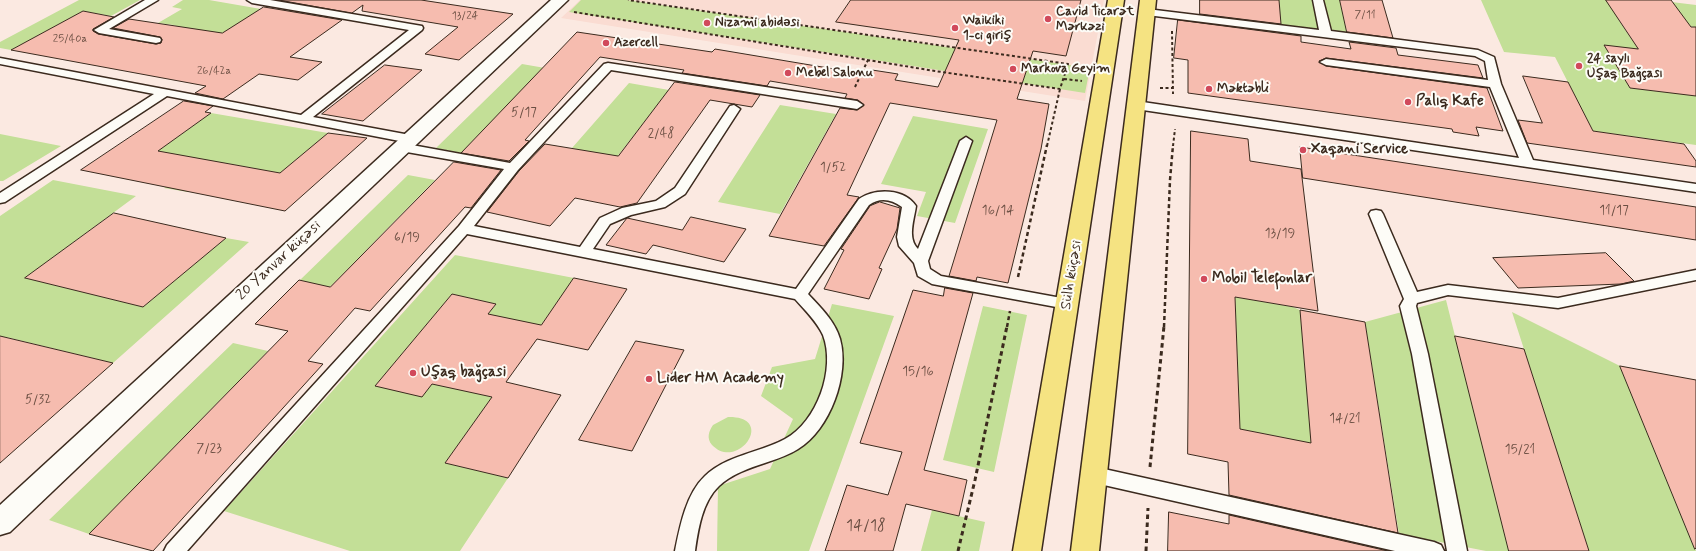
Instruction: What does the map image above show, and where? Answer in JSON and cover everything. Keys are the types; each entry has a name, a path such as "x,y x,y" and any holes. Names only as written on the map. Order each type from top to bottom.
{"highway":[{"name":"Sülh küçəsi","path":"1027,551 1116,0"},
{"path":"1085,551 1095,475 1148,6"}],"street":[{"name":"20 Yanvar küçəsi","path":"0,523 406,143 553,3"}],"lane":[{"path":"153,0 99,30 156,40"},
{"path":"253,0 418,28 304,118"},
{"path":"1318,0 1326,35"},
{"path":"1148,6 1172,15 1478,53 1490,59 1495,84 1528,164"},
{"path":"0,62 304,118 513,167"},
{"path":"1326,62 1495,84"},
{"path":"174,551 464,229 513,167 608,66 852,104"},
{"path":"0,199 165,92"},
{"path":"1136,105 1696,188"},
{"path":"584,252 605,221 621,213 660,204 680,191 734,109"},
{"path":"966,141 921,261 923,272 937,280 1067,304"},
{"path":"800,295 864,202 869,197 878,195 895,198 909,206 904,237 906,246 921,261"},
{"path":"1376,214 1412,299"},
{"path":"464,229 800,295 815,311 832,338 835,368 824,403 810,429 791,444 751,459 723,473 711,481 703,492 689,530 685,551"},
{"path":"1457,551 1420,354 1408,306 1412,299 1448,290 1558,303 1696,275"},
{"path":"1095,475 1435,551"}],"path":[{"path":"628,0 1067,63 1014,294 975,480 958,551"},
{"path":"553,3 868,60 1060,89"},
{"path":"1146,551 1148,487 1164,334 1170,180 1176,111 1172,88 1172,15"},
{"path":"852,104 868,60"}],"shaded area":[{"path":"580,0 1104,0 1085,101 561,18"}],"green space":[{"path":"79,0 140,0 111,16 83,11 11,50 0,48 0,42"},
{"path":"183,0 209,0 261,9 217,37 186,31 174,25 158,23 182,9 172,7"},
{"path":"581,0 627,0 1090,68 1085,93 569,12"},
{"path":"1279,0 1340,0 1347,33 1281,25"},
{"path":"1481,0 1655,0 1696,5 1696,27 1618,19 1632,40 1668,44 1684,67 1605,46 1630,88 1664,92 1696,86 1696,145 1593,131 1555,57 1504,52"},
{"path":"522,64 545,68 461,153 436,148"},
{"path":"629,83 669,90 606,171 590,152 572,148"},
{"path":"780,105 836,114 780,214 718,202"},
{"path":"211,113 328,133 280,173 225,163 188,192 164,188 201,160 158,151"},
{"path":"913,116 988,129 955,223 917,216 926,192 881,184"},
{"path":"0,134 61,146 3,181 0,181"},
{"path":"408,175 435,180 330,287 299,281"},
{"path":"53,180 136,196 25,278 143,307 226,238 249,242 113,363 6,337 0,341 0,216"},
{"path":"455,255 574,278 541,325 468,340 496,304 452,294 375,386 453,356 470,392 492,397 445,463 508,478 460,551 350,551 224,511"},
{"path":"1235,297 1293,307 1300,310 1318,516 1291,506 1286,438 1240,429"},
{"path":"1446,300 1509,551 1486,551 1399,534 1365,322"},
{"path":"832,304 894,316 809,551 717,551 718,486 770,469 793,419 761,396 772,367 815,359"},
{"path":"983,306 1027,315 994,472 943,460"},
{"path":"1512,312 1620,366 1696,551 1589,551"},
{"path":"233,343 268,351 89,534 49,520"},
{"path":"728,417 742,419 750,425 751,433 748,441 741,448 732,452 722,452 710,442 709,432 713,425"},
{"path":"932,510 985,522 979,551 921,551"}],"building":[{"path":"279,0 421,0 513,14 459,60 425,54 458,27 362,11 363,5 352,13"},
{"path":"851,0 1081,0 1066,56 1033,51 1017,99 1049,104 1041,149 1008,283 977,277 976,281 949,276 997,120 890,103 847,195 859,197 824,246 769,236 840,108 857,110 864,105 858,100 845,98 847,94 770,81 767,86 682,73 684,70 600,57 525,140 529,141 509,161 461,153 577,32 712,52 715,49 870,75 872,70 898,74 895,80 938,87 959,40 836,22"},
{"path":"1200,0 1279,0 1281,24 1200,14"},
{"path":"1340,0 1382,0 1393,38 1347,32"},
{"path":"1606,0 1671,0 1691,27 1696,27 1696,96 1630,88 1604,45 1638,49"},
{"path":"264,7 342,20 290,57 322,62 298,80 259,74 223,99 195,93 206,86 11,50 83,11 114,17 93,29 93,31 98,34 156,44 161,43 162,39 160,37 113,28 129,19 222,33"},
{"path":"1178,20 1301,36 1301,42 1351,49 1349,42 1396,48 1398,55 1478,65 1483,78 1326,58 1319,61 1326,66 1487,88 1503,131 1476,127 1479,136 1453,132 1452,129 1188,93 1188,60 1174,58"},
{"path":"385,65 422,70 363,121 322,114"},
{"path":"1523,76 1568,82 1593,131 1684,144 1696,161 1696,167 1527,143 1518,120 1542,123"},
{"path":"675,82 760,95 752,107 710,100 637,203 620,207 575,198 550,226 487,212 519,171 545,144 618,156"},
{"path":"184,101 213,106 205,112 211,113 158,151 280,173 328,133 367,138 285,211 81,170"},
{"path":"1191,131 1248,139 1250,161 1301,169 1318,311 1235,297 1240,429 1311,443 1300,310 1365,322 1398,533 1229,495 1228,462 1188,454"},
{"path":"1300,147 1696,207 1696,240 1303,178"},
{"path":"454,162 501,170 471,208 465,207 370,311 355,308 308,361 323,364 153,551 89,534 288,331 255,324 299,280 330,287"},
{"path":"880,202 900,208 897,229 879,268 882,269 869,299 824,289 844,250 841,249 870,206"},
{"path":"114,213 226,238 143,307 25,278"},
{"path":"691,217 746,229 724,262 653,245 646,254 606,245 627,218 682,230"},
{"path":"1606,253 1634,281 1621,284 1518,288 1493,258"},
{"name":"Uşaq bağçasi","path":"574,278 627,289 588,350 537,339 506,382 561,395 508,478 445,463 492,397 432,384 422,397 375,386 452,294 496,304 488,314 541,325"},
{"path":"945,288 973,293 924,470 967,480 959,516 906,504 893,551 825,551 847,485 888,495 902,452 860,443 913,290 943,296"},
{"path":"0,336 113,363 0,463"},
{"path":"1455,336 1524,349 1589,551 1509,551"},
{"path":"636,341 684,350 632,451 579,440"},
{"path":"1620,366 1696,380 1695,549"},
{"path":"1169,512 1229,524 1229,515 1388,551 1168,551"}],"place":[{"name":"Cavid Ticarət Mərkəzi","path":"1048,19"},
{"name":"Nizami abidәsi","path":"707,23"},
{"name":"Waikiki 1-ci giriş","path":"955,28"},
{"name":"Azercell","path":"606,43"},
{"name":"24 saylı Uşaq Bağçası","path":"1579,66"},
{"name":"Markova Geyim","path":"1013,69"},
{"name":"Mebel Salonu","path":"788,73"},
{"name":"Məktəbli","path":"1209,89"},
{"name":"Palıq Kafe","path":"1408,102"},
{"name":"Xaqani Service","path":"1303,150"},
{"name":"Mobil Telefonlar","path":"1204,279"},
{"name":"Uşaq bağçasi","path":"413,373"},
{"name":"Lider HM Academy","path":"649,379"}]}
